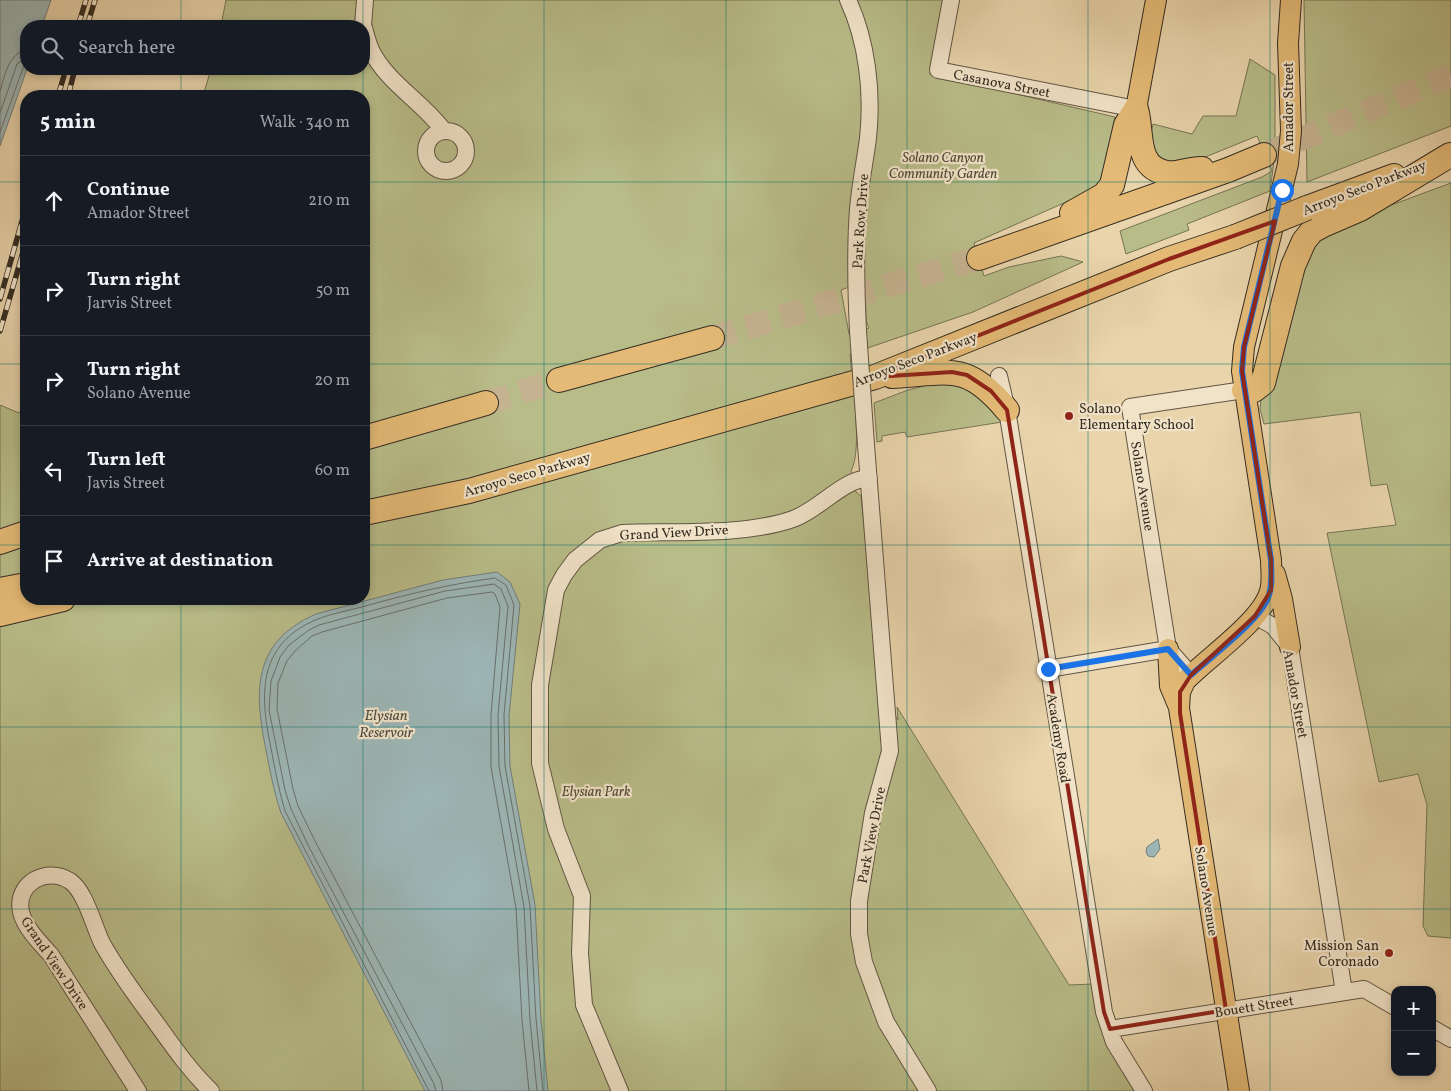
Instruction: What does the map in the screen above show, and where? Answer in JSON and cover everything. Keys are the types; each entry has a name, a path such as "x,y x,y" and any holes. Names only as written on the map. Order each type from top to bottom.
{"highway":[{"path":"1136,109 1140,124 1139,144 1143,156 1154,167 1168,173 1191,168 1228,170"},
{"path":"1048,234 1074,212 1104,195 1112,185 1126,125 1136,109"},
{"path":"979,258 1228,170 1264,155"},
{"path":"1244,390 1254,390 1264,383 1293,266 1304,241 1312,231 1328,222 1360,209 1450,155"},
{"name":"Arroyo Seco Parkway","path":"370,512 469,491 875,377 1169,259 1234,237 1450,155"},
{"path":"560,380 712,338"},
{"path":"875,377 952,372 967,375 991,391 1007,410"},
{"path":"370,436 486,403"},
{"path":"370,519 469,491"},
{"path":"0,590 20,586"},
{"path":"0,614 38,605"}],"main road":[{"path":"1136,109 1156,0"},
{"name":"Amador Street","path":"1255,616 1267,600 1270,590 1271,560 1242,371 1244,347 1288,164 1291,131 1288,42 1291,0"},
{"path":"1271,560 1282,599 1290,647"},
{"path":"1180,700 1191,675 1255,616"},
{"name":"Solano Avenue","path":"1168,649 1170,686 1180,700 1239,1091"}],"street":[{"path":"364,20 365,0"},
{"name":"Park Row Drive","path":"848,0 860,30 869,96 868,135 858,208 856,280 866,445"},
{"name":"Casanova Street","path":"951,0 938,70 1136,109"},
{"path":"370,45 372,51 391,76 432,114 444,131"},
{"name":"Academy Road","path":"999,376 1007,410 1104,1012 1114,1042 1144,1091"},
{"name":"Solano Avenue","path":"1168,649 1130,408 1244,390"},
{"name":"Park View Drive","path":"866,445 890,751 872,813 859,901 859,934 866,970 886,1022 928,1091"},
{"name":"Grand View Drive","path":"620,1091 584,1005 580,953 582,896 556,829 540,763 540,685 556,590 575,560 605,537 622,533 765,526 793,519 816,508 855,480 869,478"},
{"name":"Amador Street","path":"1255,616 1273,626 1290,647 1344,992"},
{"path":"1048,669 1168,649 1191,675"},
{"name":"Grand View Drive","path":"138,1091 51,955 34,935 22,914 19,898 28,884 42,876 59,875 72,882 82,896 102,943 122,975 170,1043 211,1091"},
{"name":"Bouett Street","path":"1110,1030 1364,989 1391,1005"},
{"path":"1436,1030 1451,1039"}],"highlighted area":[{"path":"1275,221 1244,347 1242,371 1271,560 1271,590 1255,616 1191,675 1180,692 1180,713 1226,1010 1110,1029 1104,1012 1007,410 991,391 967,375 952,372 875,377 1169,259"}],"green space":[{"name":"Elysian Park","path":"226,0 943,0 930,74 1115,117 1104,176 1093,190 974,243 984,276 1009,267 1061,256 1083,262 973,312 850,354 856,432 856,447 851,471 856,492 861,496 881,694 898,720 897,707 1069,985 1093,984 1138,1091 0,1091 0,405 19,413 20,412 20,605 370,605 370,90 205,90 209,75 370,75 370,20 222,20","holes":["865,281 866,321 869,328 849,334 841,290"]},
{"path":"1304,0 1451,0 1451,126 1307,182"},
{"path":"1250,59 1275,75 1275,154 1270,191 1187,224 1189,230 1126,254 1120,231 1262,177 1272,171 1257,136 1188,164 1155,161 1151,132 1153,124 1192,134 1203,116 1236,116"},
{"path":"1451,183 1451,938 1428,936 1423,926 1427,805 1418,774 1379,782 1327,533 1396,525 1387,484 1371,486 1360,412 1264,424 1260,409 1261,399 1313,241 1337,225"},
{"path":"943,381 987,397 1002,422 907,437 905,432 882,436 882,441 877,442 874,403 908,390"}],"water":[{"path":"0,0 51,0 44,20 20,20 20,75 25,75 0,146"},
{"name":"Elysian Reservoir","path":"497,572 510,582 520,604 509,716 510,766 535,905 541,1019 548,1091 425,1091 281,813 272,782 262,728 260,688 262,670 269,654 280,639 295,625 316,614 350,605 370,605 370,600 443,580"},
{"path":"1158,839 1160,849 1154,857 1148,856 1146,852 1147,847"}],"tunnel":[{"path":"1264,155 1451,75"},
{"path":"712,338 979,258"},
{"path":"486,403 559,380"}],"railway":[{"path":"80,20 86,0"},
{"path":"89,20 95,0"},
{"path":"60,90 64,75"},
{"path":"70,90 73,75"},
{"path":"0,299 20,228"},
{"path":"0,331 20,263"}],"place":[{"name":"Solano Elementary School","path":"1069,416"},
{"name":"Mission San Coronado","path":"1389,953"}],"route":[{"path":"1048,669 1168,649 1191,675 1255,616 1267,600 1272,578 1271,560 1242,371 1244,347 1282,190"}],"park label":[{"name":"Solano Canyon Community Garden","path":"943,166"}]}
